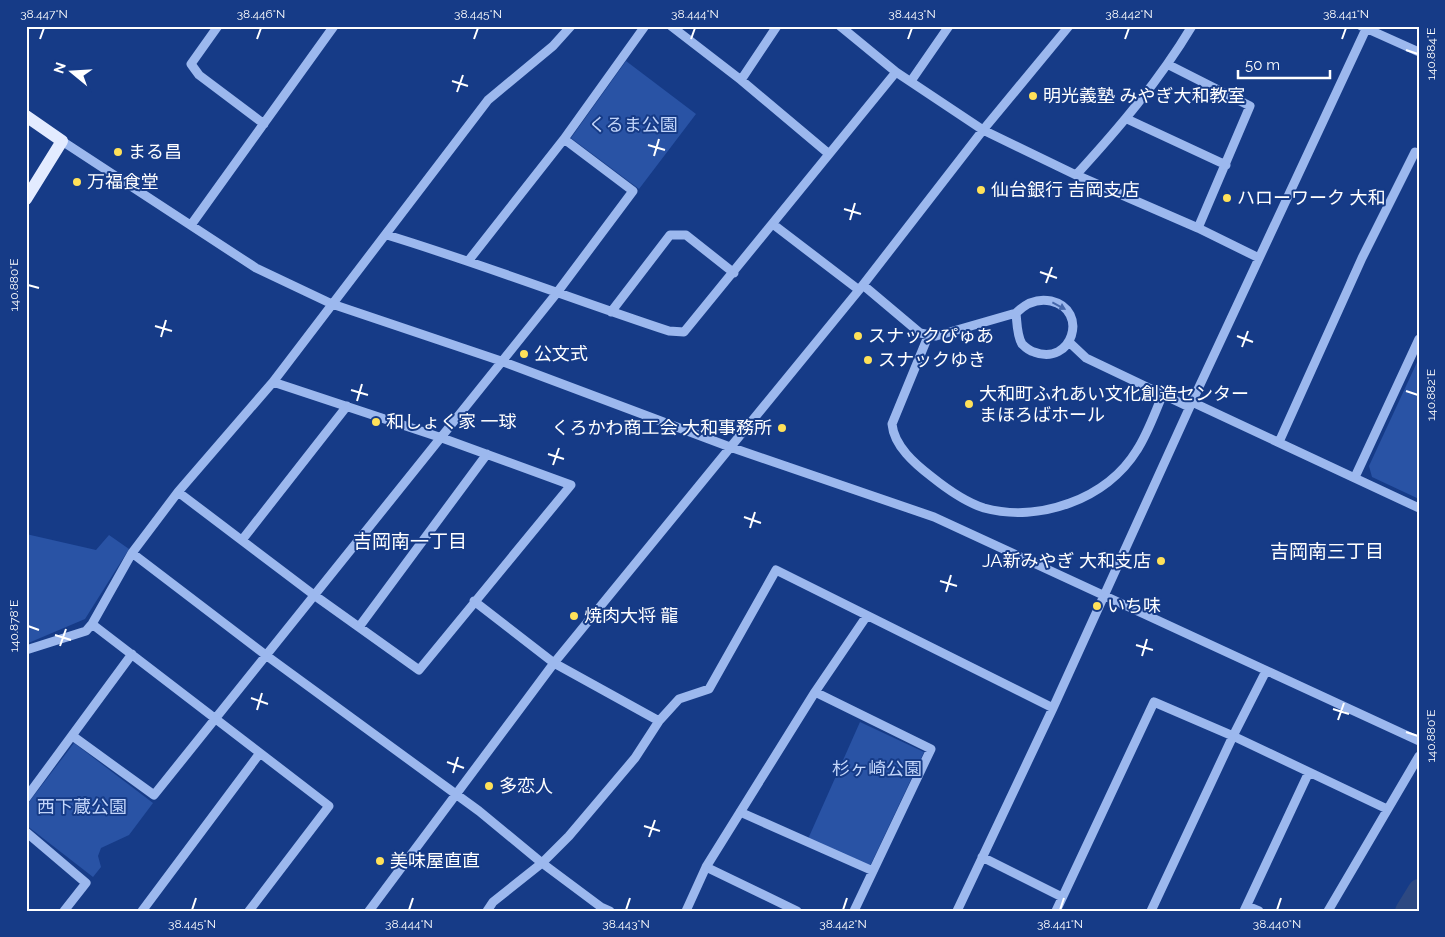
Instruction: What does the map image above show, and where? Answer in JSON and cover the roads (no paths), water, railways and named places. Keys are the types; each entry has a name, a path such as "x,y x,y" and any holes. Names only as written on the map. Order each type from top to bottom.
{"main road":[{"path":"26,116 62,141 26,199"}],"street":[{"path":"218,26 191,64 199,75 264,124"},
{"path":"191,225 334,26"},
{"path":"26,650 86,631 92,624 132,553 178,492 272,382 387,235 488,100 553,46 571,26"},
{"path":"469,260 564,139 645,26"},
{"path":"671,26 741,80 829,154"},
{"path":"741,80 776,26"},
{"path":"840,26 896,72 983,130 1076,175 1198,228 1259,258"},
{"path":"911,81 949,26"},
{"path":"369,911 554,663 861,288 983,130 1069,26"},
{"path":"1076,175 1126,119 1169,65 1192,26"},
{"path":"957,911 1053,708 1364,28 1419,52"},
{"path":"1169,65 1250,106 1198,228"},
{"path":"387,235 469,260 556,294 669,332 684,332 774,225 896,72"},
{"path":"1126,119 1226,165"},
{"path":"74,737 154,794 442,438 500,361 556,294 633,191 564,139"},
{"path":"62,141 256,268 332,304 500,361 730,447 934,517 1105,594 1419,741"},
{"path":"1279,442 1362,258 1415,152 1419,154"},
{"path":"774,225 920,333 936,336 1016,313 1024,306 1047,300 1057,303 1068,311 1072,320 1073,331 1069,342 1062,351 1051,355 1042,355 1031,351 1022,344 1016,313"},
{"path":"612,312 670,236 686,235 734,273"},
{"path":"929,334 892,424 893,432 901,447 920,468 959,497 982,507 1006,513 1034,513 1082,498 1101,488 1137,450 1163,394"},
{"path":"1355,478 1419,339"},
{"path":"1069,342 1086,358 1163,394 1279,442 1419,508"},
{"path":"178,492 419,670 571,485 442,438 272,382"},
{"path":"242,540 347,406"},
{"path":"359,627 487,454"},
{"path":"132,553 267,656 457,794 542,863 601,907 610,911"},
{"path":"487,911 494,902 542,863 569,836 635,758 659,721 679,699 709,690 776,570 866,617 1053,708"},
{"path":"474,601 554,663 659,721"},
{"path":"686,911 706,867 815,692 866,617"},
{"path":"92,624 329,806 249,911"},
{"path":"26,798 74,737 132,654"},
{"path":"1151,911 1233,736 1266,671"},
{"path":"815,692 931,750 854,911"},
{"path":"1056,911 1154,702 1233,736 1387,809"},
{"path":"142,911 260,752"},
{"path":"1328,911 1419,756"},
{"path":"1259,911 1246,908 1309,772"},
{"path":"740,812 873,871"},
{"path":"26,832 86,883 64,911"},
{"path":"982,857 1062,897"},
{"path":"706,867 797,911"}],"waterway":[{"path":"1406,911 1419,890"}],"place":[{"name":"明光義塾 みやぎ大和教室","path":"1033,96"},
{"name":"まる昌","path":"118,152"},
{"name":"万福食堂","path":"77,182"},
{"name":"仙台銀行 吉岡支店","path":"981,190"},
{"name":"ハローワーク 大和","path":"1227,198"},
{"name":"スナックぴゅあ","path":"858,336"},
{"name":"公文式","path":"524,354"},
{"name":"スナックゆき","path":"868,360"},
{"name":"大和町ふれあい文化創造センター まほろばホール","path":"969,404"},
{"name":"和しょく家 一球","path":"376,422"},
{"name":"くろかわ商工会 大和事務所","path":"782,428"},
{"name":"JA新みやぎ 大和支店","path":"1161,561"},
{"name":"いち味","path":"1097,606"},
{"name":"焼肉大将 龍","path":"574,616"},
{"name":"多恋人","path":"489,786"},
{"name":"美味屋直直","path":"380,861"}],"district":[{"name":"吉岡南一丁目","path":"410,541"},
{"name":"吉岡南三丁目","path":"1327,551"}],"park label":[{"name":"くるま公園","path":"633,125"},
{"name":"杉ヶ崎公園","path":"877,769"},
{"name":"西下蔵公園","path":"82,807"}]}
